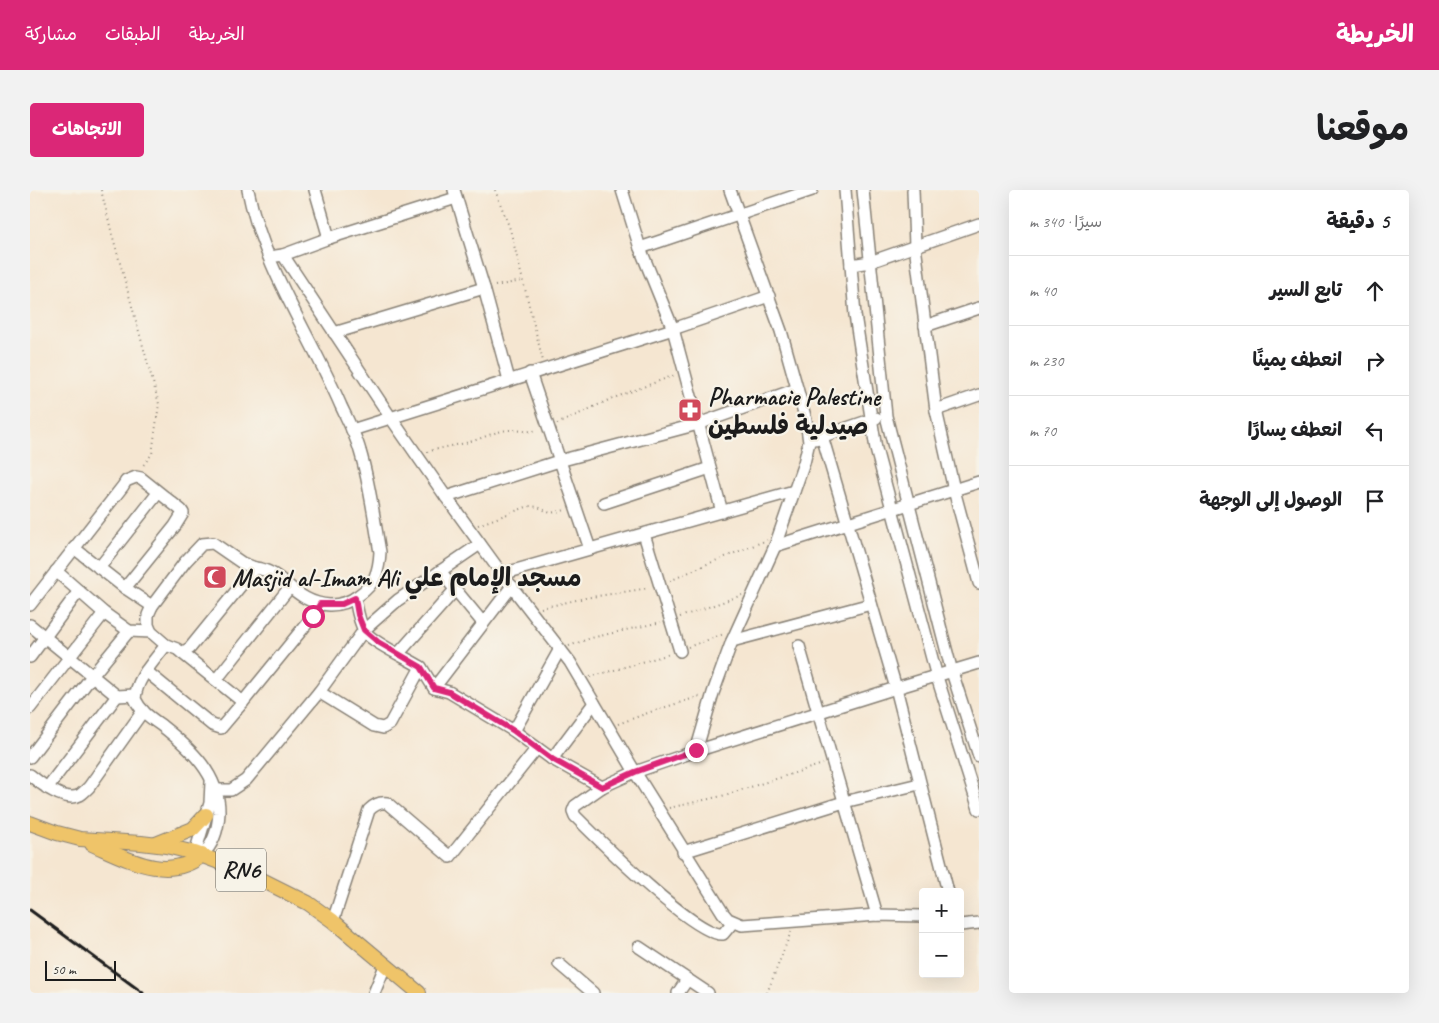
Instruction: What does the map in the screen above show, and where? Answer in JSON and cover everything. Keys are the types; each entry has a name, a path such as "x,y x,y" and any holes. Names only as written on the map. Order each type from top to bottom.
{"main road":[{"path":"154,845 193,829 206,815"},
{"name":"RN6","path":"30,823 80,839 154,845 199,854 238,869 308,903 333,921 419,993"},
{"path":"80,839 151,867 173,868 186,866 199,854"}],"street":[{"path":"243,702 177,649 166,645 150,632 148,615 152,606 185,562 202,544 213,543 242,563 267,570 299,595 310,601 320,604 342,604 355,598 368,588 378,574 380,552 360,451 326,372 298,319 269,257 253,215 248,190"},
{"path":"315,190 329,238"},
{"path":"622,190 640,248 673,329 722,512"},
{"path":"696,750 713,693 732,641 775,546 804,463 809,442 806,420 769,296 730,190"},
{"path":"640,248 738,215 792,193 812,190"},
{"path":"845,190 854,315 876,448 937,676 979,809"},
{"path":"864,190 886,416 952,672 979,756"},
{"path":"913,190 915,246 936,410 954,490 979,582"},
{"path":"269,257 283,255 455,194 484,288 509,380"},
{"path":"851,265 870,262 979,224"},
{"path":"283,255 446,497 570,662 635,772 723,913 733,922 742,925 877,915 919,916"},
{"path":"334,333 484,288"},
{"path":"352,430 673,329 769,296"},
{"path":"926,326 979,308"},
{"path":"530,374 590,549"},
{"path":"446,497 559,461 698,424 797,389"},
{"path":"936,410 979,395"},
{"path":"809,442 822,436 886,416"},
{"path":"822,436 896,688 947,888"},
{"path":"604,503 710,468"},
{"path":"30,605 123,486 133,477 141,478 181,510 182,515 125,588"},
{"path":"775,546 908,506 979,482"},
{"path":"502,574 794,491"},
{"path":"99,568 158,493"},
{"path":"644,534 680,651"},
{"path":"214,785 231,790 246,780 319,692 364,630 398,600 480,544"},
{"path":"74,548 125,588 152,606"},
{"path":"182,653 195,643 255,568"},
{"path":"56,571 129,631 150,632"},
{"path":"440,572 483,623"},
{"path":"434,688 512,586"},
{"path":"216,680 290,587"},
{"path":"399,653 456,590"},
{"path":"30,657 79,591"},
{"path":"355,598 358,615 364,630 378,642 421,667 434,688 449,692 514,731 552,759 602,787"},
{"path":"146,671 218,728 225,725 313,616 320,604"},
{"path":"732,641 871,604"},
{"path":"30,708 104,612"},
{"path":"30,625 116,696 135,695"},
{"path":"30,757 129,631"},
{"path":"166,645 137,686 135,699 142,711 178,739 205,767 214,785 219,809 217,830 210,846 199,854"},
{"path":"799,646 877,915"},
{"path":"514,731 560,649"},
{"path":"733,922 723,934 705,929 636,875 575,816 573,811 575,806 602,787 635,772 696,750 979,663"},
{"path":"319,692 374,726 383,728 390,724 421,667"},
{"path":"48,788 116,696"},
{"path":"552,759 594,703"},
{"path":"30,775 48,788 64,795 81,795 89,787 142,711"},
{"path":"333,921 369,810 372,807 387,803 450,857 537,748"},
{"path":"684,852 844,802 919,784"},
{"path":"199,854 214,785"},
{"path":"964,925 979,923"},
{"path":"639,947 708,993"},
{"path":"559,964 593,993"},
{"path":"374,993 385,966"},
{"path":"678,993 687,980"}],"path":[{"path":"101,190 159,404 152,454 133,477"},
{"path":"495,190 510,229 545,369"},
{"path":"484,288 522,281"},
{"path":"468,528 529,506 538,507 550,513 576,507"},
{"path":"560,649 591,638 670,620 755,589"},
{"path":"581,680 680,651 738,628"},
{"path":"608,727 652,711 713,693"},
{"path":"659,811 722,796 833,762"},
{"path":"767,993 796,920"}],"railway":[{"path":"30,910 143,993"}],"place":[{"name":"Pharmacie Palestine صيدلية فلسطين","path":"690,410"},
{"name":"Masjid al-Imam Ali مسجد الإمام علي","path":"215,577"}],"route":[{"path":"313,616 320,604 337,605 355,598 358,615 364,630 378,642 421,667 434,688 449,692 514,731 552,759 602,787 635,772 696,750"}]}
